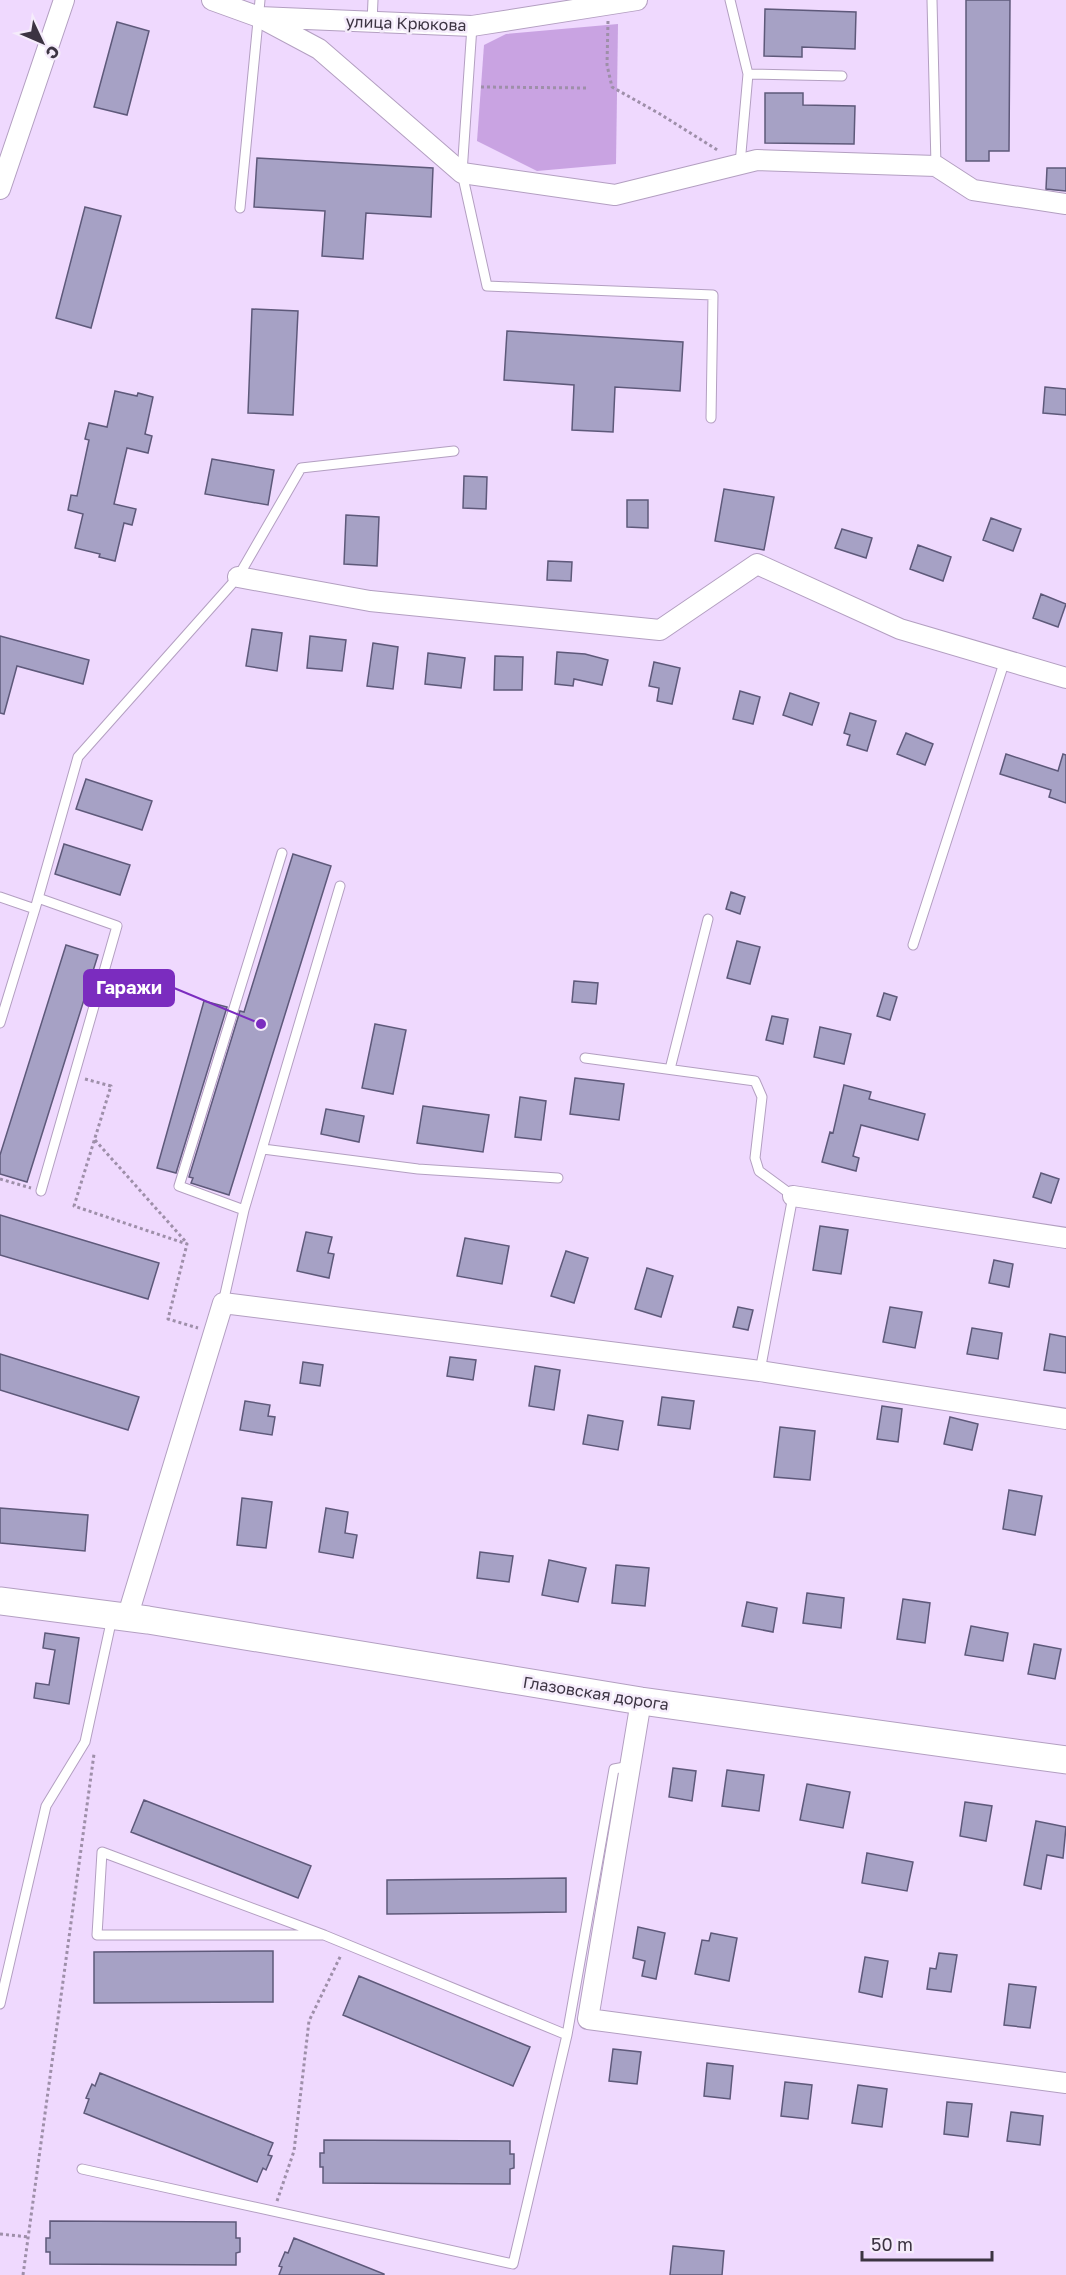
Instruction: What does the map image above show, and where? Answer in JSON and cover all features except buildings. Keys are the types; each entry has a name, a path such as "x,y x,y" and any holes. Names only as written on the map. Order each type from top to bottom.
{"street":[{"path":"0,189 64,0"},
{"name":"улица Крюкова","path":"212,0 372,22 472,26 637,0"},
{"path":"259,8 318,49 462,173 615,195 757,160 936,166 973,190 1066,204"},
{"path":"238,577 370,601 660,630 757,564 900,629 1066,678"},
{"path":"793,1196 1066,1238"},
{"path":"120,1617 223,1303 760,1371 1066,1419"},
{"name":"Глазовская дорога","path":"0,1601 120,1617 641,1701 1066,1760"},
{"path":"641,1701 588,2019 1066,2084"}],"lane":[{"path":"372,22 373,0"},
{"path":"730,0 748,74 740,164"},
{"path":"932,0 936,166"},
{"path":"240,208 259,8"},
{"path":"472,26 462,173 487,286 713,295 711,418"},
{"path":"748,74 842,75"},
{"path":"0,1023 78,757 238,577 301,468 453,451"},
{"path":"914,945 1005,660"},
{"path":"244,1210 179,1186 282,853"},
{"path":"223,1303 244,1210 340,886"},
{"path":"0,897 35,909"},
{"path":"38,898 117,926 41,1191"},
{"path":"670,1069 708,919"},
{"path":"585,1059 754,1081 762,1097 755,1158 759,1171 793,1196 760,1371"},
{"path":"262,1149 418,1169 558,1178"},
{"path":"0,2004 46,1806 85,1742 120,1617"},
{"path":"82,2169 513,2264 567,2035 614,1769 630,1766"},
{"path":"324,1935 97,1935 102,1852 324,1935 567,2035"}],"path":[{"path":"608,4 607,65 612,87 740,164"},
{"path":"468,86 589,88"},
{"path":"74,1076 111,1086 74,1206 187,1244"},
{"path":"94,1140 187,1244"},
{"path":"0,1179 41,1191"},
{"path":"187,1244 168,1319 214,1333"},
{"path":"23,2275 94,1753 85,1742"},
{"path":"273,2211 294,2151 309,2021 346,1944"},
{"path":"0,2234 29,2237"}],"shaded area":[{"path":"618,24 616,164 537,171 477,141 484,45 506,34"}],"place":[{"name":"Гаражи","path":"261,1024"}]}
